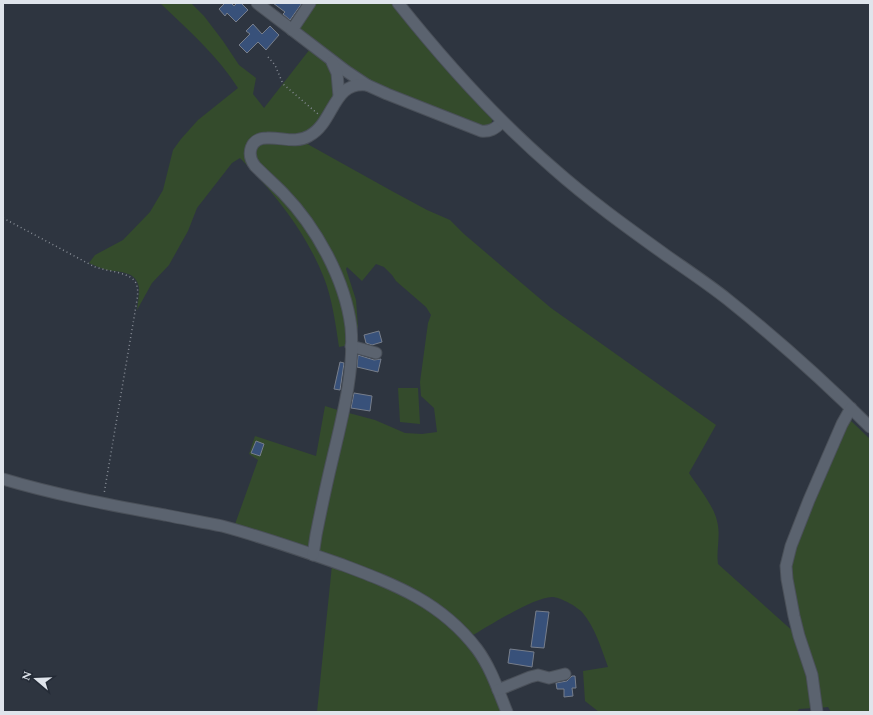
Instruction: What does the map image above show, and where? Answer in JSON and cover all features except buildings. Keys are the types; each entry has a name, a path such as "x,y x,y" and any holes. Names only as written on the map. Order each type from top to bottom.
{"street":[{"path":"257,3 330,60 367,85 481,131 493,130 502,122"},
{"path":"294,31 310,3"},
{"path":"398,3 452,68 502,122 553,168 585,195 726,298 802,363 852,408 870,427"},
{"path":"330,60 337,73 339,96"},
{"path":"313,554 346,398 351,346 351,327 347,304 342,288 324,249 295,207 255,166 250,156 251,148 255,142 259,140 268,138 289,141 303,139 315,132 327,118 339,96 350,87 361,84 367,85"},
{"path":"351,346 376,353"},
{"path":"817,712 812,675 794,616 786,566 790,546 842,424 852,408"},
{"path":"3,478 35,488 103,504 221,526 313,554 392,584 411,593 433,607 455,625 476,648 489,667 507,712"},
{"path":"498,690 538,675 549,678 565,674"}],"path":[{"path":"268,57 275,65 283,84 318,114 327,118"},
{"path":"3,218 100,270 127,275 135,280 137,285 135,312 103,504"}],"green space":[{"path":"160,3 191,3 204,16 239,65 256,78 253,94 264,108 310,49 329,64 335,76 334,103 302,141 427,210 450,220 464,234 551,308 716,425 689,473 709,503 715,515 719,532 718,564 796,634 804,658 814,708 799,709 797,712 599,712 585,701 583,671 608,667 591,624 582,612 572,605 555,597 544,598 511,613 470,637 451,618 321,553 317,546 345,412 375,420 405,433 422,434 437,432 434,408 421,396 420,382 428,323 431,315 426,307 396,281 384,267 376,264 362,281 347,267 346,269 356,300 358,327 349,345 339,347 329,294 317,261 298,229 277,199 240,158 232,163 197,208 188,231 169,265 152,283 137,310 139,288 138,282 135,278 127,273 107,270 89,263 95,255 123,240 150,212 163,190 173,150 198,120 238,88 211,54"},
{"path":"312,3 393,3 493,117 491,125 480,128 379,88 295,29"},
{"path":"398,388 418,388 420,424 400,422"},
{"path":"325,406 341,411 313,542 307,550 234,527 258,460 249,454 255,436 316,456"},
{"path":"849,419 870,439 870,712 831,712 828,707 819,708 792,598 790,555"},
{"path":"332,565 383,582 439,615 467,642 483,665 504,712 317,712"}]}
